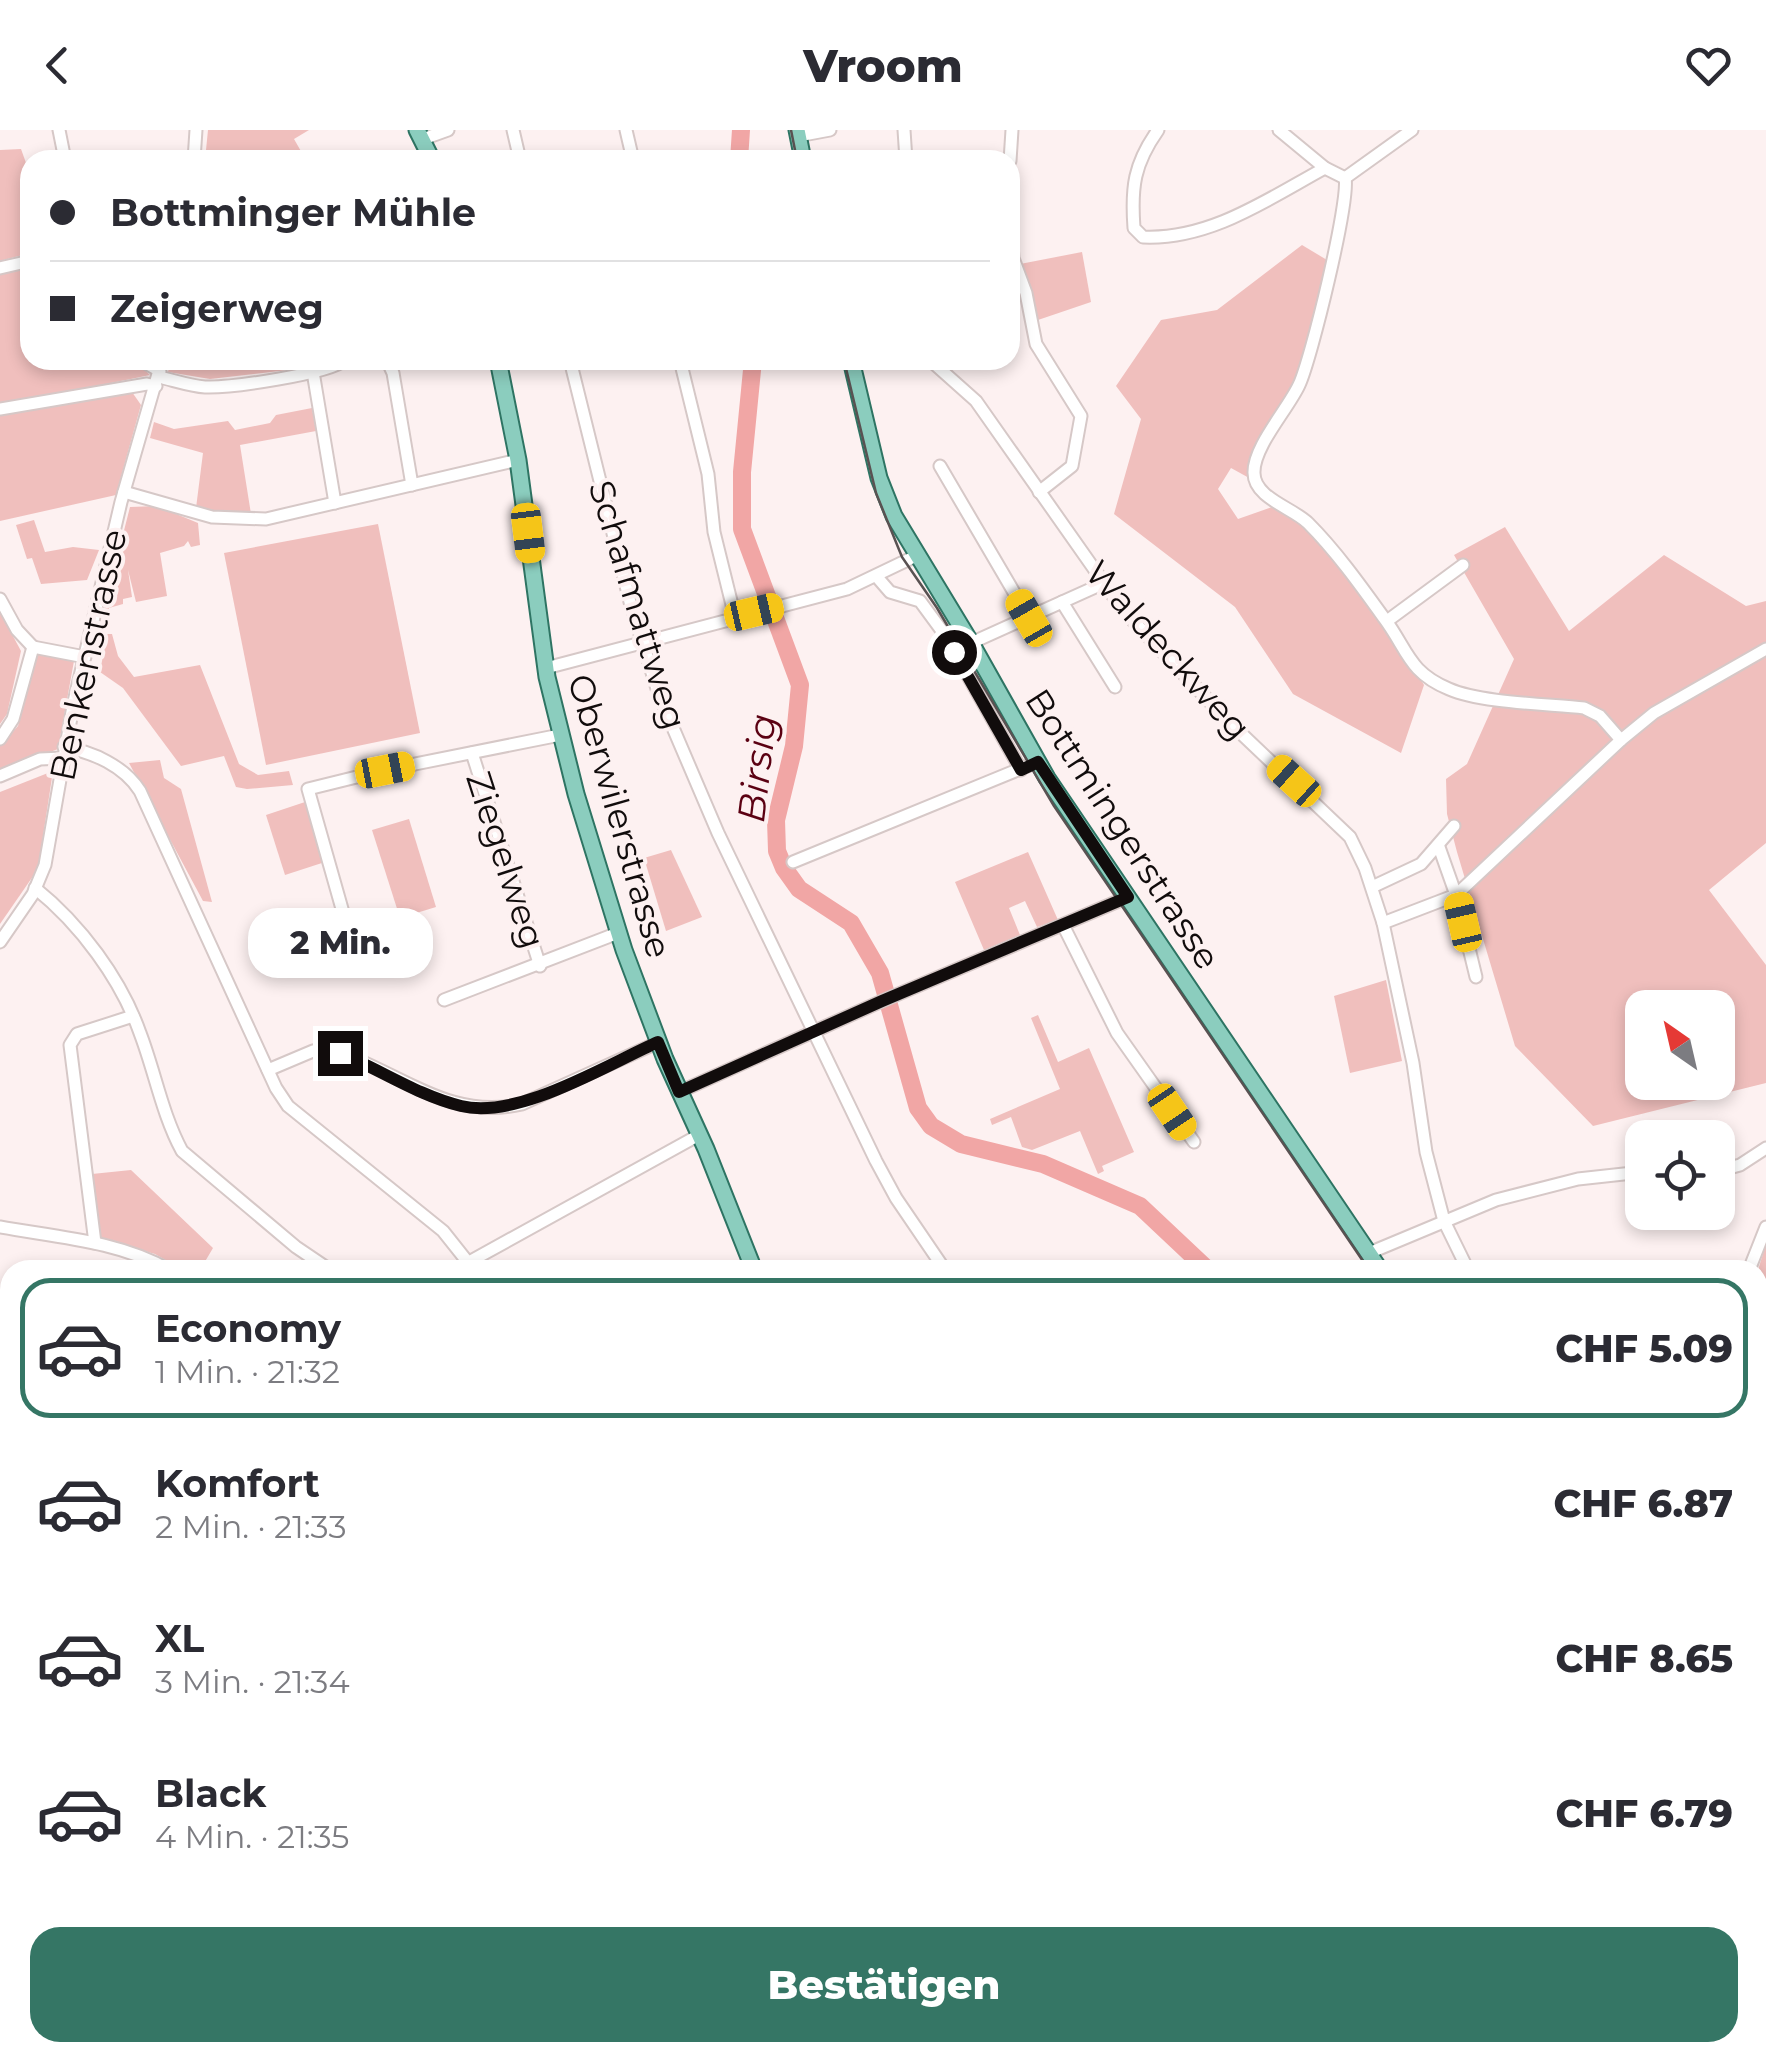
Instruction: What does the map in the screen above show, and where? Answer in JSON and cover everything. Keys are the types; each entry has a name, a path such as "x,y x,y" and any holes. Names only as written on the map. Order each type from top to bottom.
{"main road":[{"name":"Oberwilerstrasse","path":"500,370 518,460 546,668 560,735 618,934 658,1042 750,1260"},
{"name":"Bottmingerstrasse","path":"853,370 883,491 894,516 1038,762 1374,1260"}],"street":[{"path":"420,134 448,130"},
{"path":"797,133 830,130"},
{"path":"1158,130 1138,161 1134,181 1134,228 1143,237 1184,234 1232,219 1324,168"},
{"path":"1279,130 1324,168 1345,178"},
{"path":"1345,178 1412,130"},
{"path":"1345,178 1344,200 1322,302 1300,383 1256,458 1253,474 1266,494 1306,521 1387,621 1418,673 1451,691 1584,708 1600,716 1621,740"},
{"path":"1020,278 1036,344 1081,416 1072,466 1039,492"},
{"path":"0,410 147,384 159,374 206,387 292,370"},
{"path":"313,370 333,504"},
{"path":"392,370 412,485"},
{"name":"Schafmattweg","path":"572,370 630,602 659,694 693,778 888,1183 938,1260"},
{"path":"682,370 708,474 714,532 735,617"},
{"name":"Waldeckweg","path":"948,370 976,401 1102,584 1227,720 1350,837 1383,923 1413,1063 1426,1152 1444,1221 1463,1260"},
{"name":"Benkenstrasse","path":"0,942 36,888 52,833 63,752 85,656 124,492 159,374"},
{"path":"124,492 212,517 266,519 518,460"},
{"path":"940,466 1029,618"},
{"path":"546,668 787,605 877,576 918,555"},
{"path":"1387,621 1462,565"},
{"name":"Bottmingerstrasse","path":"877,576 890,592 920,601 945,635 1021,770"},
{"path":"971,643 1102,584"},
{"path":"0,599 17,630 32,647 85,656"},
{"path":"1062,602 1115,686"},
{"path":"0,739 12,719 32,647"},
{"path":"1383,923 1456,894 1621,740 1678,697 1766,649"},
{"name":"Ziegelweg","path":"348,930 308,789 560,735"},
{"path":"0,776 63,752 108,762 136,784 288,1106 442,1230 467,1260"},
{"name":"Ziegelweg","path":"472,754 540,966"},
{"path":"792,862 1038,762"},
{"path":"1372,887 1421,864 1454,826"},
{"path":"1439,847 1456,894 1476,977"},
{"path":"36,888 54,902 126,997 170,1130 182,1151 238,1201 317,1260"},
{"path":"679,1092 1128,897"},
{"path":"1063,925 1118,1033 1194,1142"},
{"path":"444,1000 618,934"},
{"path":"95,1243 70,1045 77,1034 134,1016"},
{"path":"268,1070 327,1049 463,1107 498,1108 522,1104 658,1042"},
{"path":"482,1260 699,1135"},
{"path":"1735,1167 1766,1148"},
{"path":"1369,1253 1496,1200 1578,1178 1625,1174"},
{"path":"0,1227 95,1243 152,1260"},
{"path":"1753,1260 1766,1228"}],"shaded area":[{"path":"208,130 309,130 294,139 300,150 206,150"},
{"path":"0,150 21,150 20,256 0,261"},
{"path":"1302,245 1327,260 1297,385 1251,479 1231,468 1218,489 1238,519 1275,506 1313,531 1383,616 1424,685 1401,753 1293,694 1235,607 1114,514 1141,419 1116,386 1161,320 1217,310"},
{"path":"1082,252 1091,302 1038,320 1020,264"},
{"path":"20,268 20,370 145,370 150,375 0,406 0,273"},
{"path":"168,370 288,370 210,379"},
{"path":"132,392 141,405 116,495 0,521 0,411"},
{"path":"312,408 316,431 240,445 251,514 196,508 203,453 150,438 154,422 174,429 228,421 235,430 270,423 276,415"},
{"path":"157,506 198,523 200,545 191,547 188,541 184,546 160,553 167,596 136,602 128,570 132,597 109,608 109,618 102,617 130,507"},
{"path":"34,520 45,552 73,547 99,550 87,580 41,584 32,558 27,559 16,525"},
{"path":"378,524 420,733 266,765 224,553"},
{"path":"1505,527 1569,631 1664,555 1746,606 1766,601 1766,843 1709,890 1766,965 1766,1083 1735,1091 1735,990 1625,990 1625,1100 1698,1100 1593,1126 1515,1046 1447,814 1446,779 1467,764 1514,659 1454,555"},
{"path":"0,612 21,651 7,714 0,724"},
{"path":"107,634 112,634 118,656 134,677 200,665 239,764 258,775 289,771 293,785 236,787 224,756 181,766 123,688 100,672"},
{"path":"36,653 74,661 58,749 0,771 0,746 18,726"},
{"path":"160,760 164,778 181,789 212,902 203,901 129,763"},
{"path":"53,771 38,869 0,924 0,792"},
{"path":"305,802 325,862 285,875 266,815"},
{"path":"409,819 436,907 400,918 372,830"},
{"path":"671,850 702,917 666,931 644,858"},
{"path":"1028,852 1058,920 1037,927 1025,901 1009,908 1020,935 984,950 955,882"},
{"path":"1386,980 1402,1061 1350,1073 1334,996"},
{"path":"1038,1015 1058,1062 1089,1048 1134,1152 1102,1166 1104,1171 1098,1174 1080,1131 1032,1150 1022,1147 1011,1117 992,1125 990,1119 1060,1089 1031,1018"},
{"path":"131,1170 213,1248 206,1260 166,1260 100,1238 92,1174"}],"waterway":[{"name":"Birsig","path":"740,150 741,130"},
{"name":"Birsig","path":"752,370 742,472 742,529 800,685 794,746 776,820 777,851 784,868 799,889 851,923 880,973 918,1108 931,1126 961,1144 1043,1164 1140,1206 1197,1260"}],"tram line":[{"path":"791,130 795,150"},
{"path":"846,370 876,493 902,557 937,608 1054,806 1362,1260"}],"route":[{"path":"340,1053 463,1107 498,1108 522,1104 658,1042 679,1092 1128,897 1038,762 1021,770 954,652"}]}
